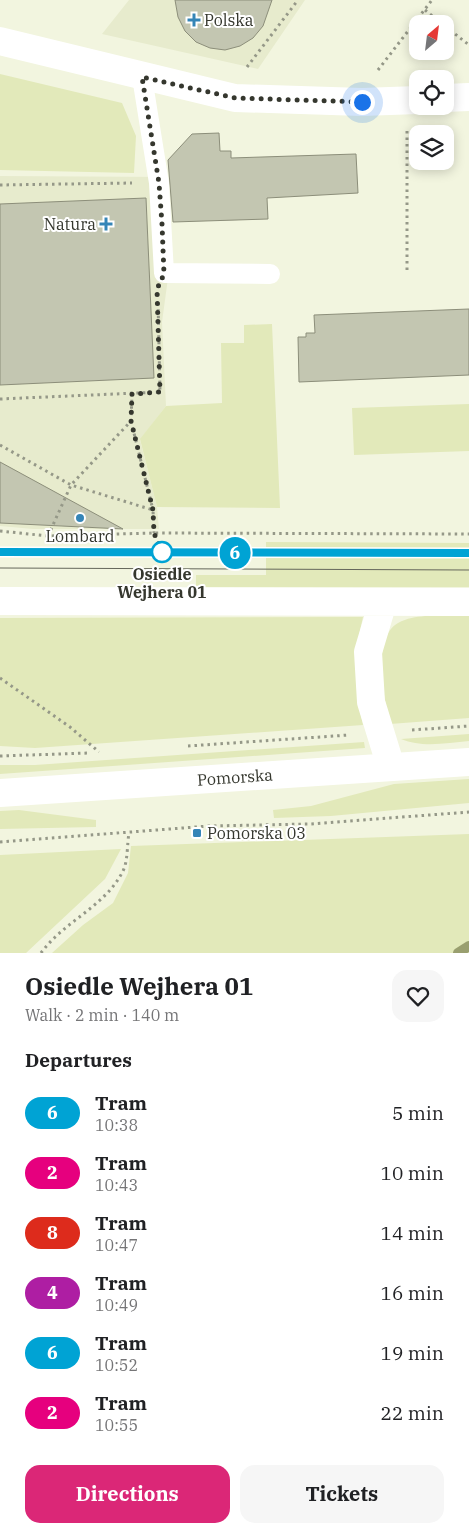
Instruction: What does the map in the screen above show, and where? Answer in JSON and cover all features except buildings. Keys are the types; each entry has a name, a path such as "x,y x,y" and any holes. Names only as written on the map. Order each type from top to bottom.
{"street":[{"path":"0,41 142,77 235,98 362,102 409,100"},
{"path":"454,98 469,97"},
{"path":"0,600 469,602"},
{"path":"383,602 368,652 371,702 391,767"},
{"name":"Pomorska","path":"0,793 469,762"}],"lane":[{"path":"142,77 159,183 164,274 270,274"}],"path":[{"path":"241,74 298,0"},
{"path":"373,77 432,0"},
{"path":"424,10 430,15"},
{"path":"454,33 469,45"},
{"path":"407,270 412,115"},
{"path":"0,185 159,183"},
{"path":"0,399 160,392 157,289 164,274"},
{"path":"132,394 131,421 153,510 154,533"},
{"path":"48,536 71,485 131,421"},
{"path":"0,445 71,485 153,510"},
{"path":"0,531 48,536 154,533 469,534"},
{"path":"0,678 70,727 99,752"},
{"path":"186,746 469,726"},
{"path":"0,756 109,752"},
{"path":"0,842 208,826 310,824 469,812"},
{"path":"41,953 52,938 100,902 124,870 128,832"}],"shaded area":[{"path":"129,0 305,0 258,69 102,34"},
{"path":"0,74 122,103 136,136 134,173 0,170"},
{"path":"0,176 168,177 171,256 162,322 166,406 140,440 157,507 159,529 33,529 0,526"},
{"path":"272,324 280,508 157,507 140,439 166,406 222,403 221,343 244,343 244,325"},
{"path":"469,404 469,451 354,455 352,408"},
{"path":"266,542 469,543 469,587 196,587 196,575 266,575"},
{"path":"425,616 469,616 469,718 390,724 382,670 382,655 385,642 390,631 398,623"},
{"path":"363,617 358,644 357,685 363,725 35,748 0,746 0,618"},
{"path":"469,734 469,741 443,744 417,743 401,739"},
{"path":"364,742 365,748 0,774 0,765 35,765"},
{"path":"469,779 469,803 331,816 274,818 273,810 311,806 394,784"},
{"path":"19,810 96,820 96,827 0,829 0,811"},
{"path":"469,834 469,953 52,953 83,925 113,903 128,873 131,846"},
{"path":"121,849 105,879 26,953 0,953 0,855"}],"waterway":[{"path":"458,953 469,946"}],"tram line":[{"path":"0,552 469,553"},
{"name":"6","path":"0,552 469,553"},
{"path":"0,568 469,570"}],"place":[{"name":"Polska","path":"194,20"},
{"name":"Natura","path":"106,224"},
{"name":"Lombard","path":"80,518"},
{"name":"Osiedle Wejhera 01","path":"162,552"},
{"name":"Pomorska 03","path":"197,833"}],"route":[{"path":"162,552 154,533 153,510 131,421 132,394 160,392 157,289 164,274 159,183 142,77 235,98 362,102"}]}
